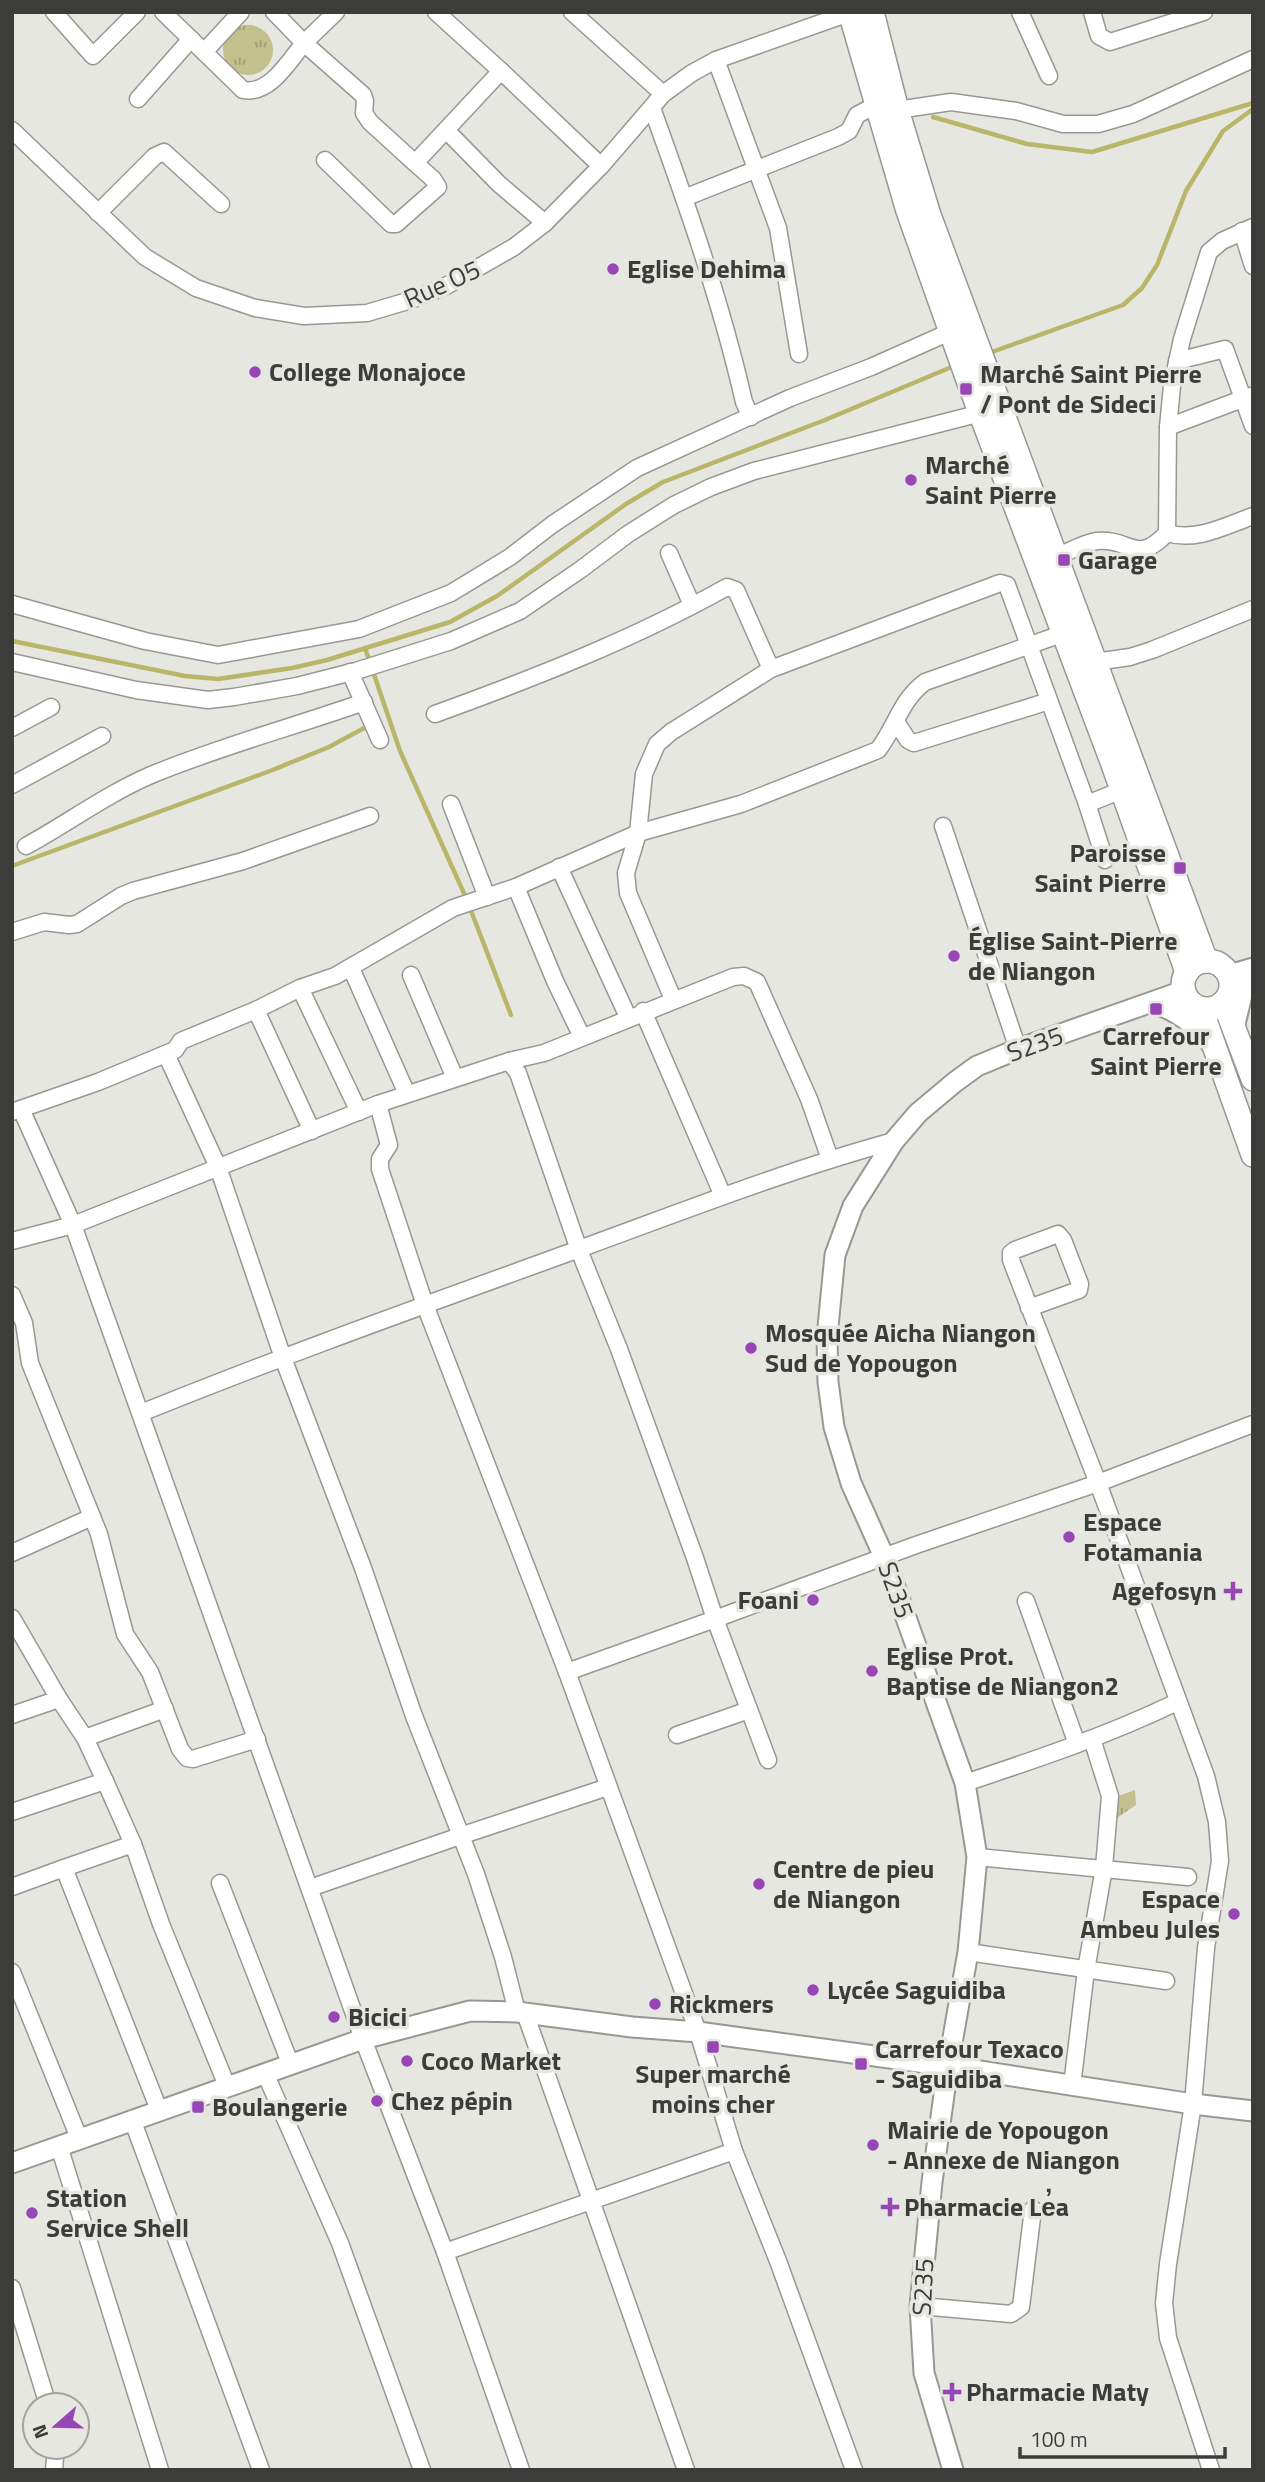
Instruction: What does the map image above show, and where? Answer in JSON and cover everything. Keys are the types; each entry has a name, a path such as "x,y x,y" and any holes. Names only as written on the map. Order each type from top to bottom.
{"main road":[{"path":"851,12 929,215 962,341 1056,557 1073,630 1122,790 1192,975"},
{"path":"872,12 887,107"},
{"path":"977,377 981,413 1073,630 1095,662 1192,975 1187,999 1201,1009 1209,1010 1224,1002 1230,994 1229,975 1220,965 1192,975"},
{"path":"1224,1002 1253,1079"},
{"path":"1201,1009 1253,1155"}],"street":[{"path":"54,12 93,56 137,12"},
{"path":"163,12 243,90 253,92 264,88 336,12"},
{"path":"204,52 241,12"},
{"path":"274,12 304,43 363,95 364,113 370,122 433,179 438,187 401,221 391,224 325,160"},
{"path":"436,12 601,166"},
{"path":"572,12 663,94"},
{"name":"Rue O5","path":"12,130 145,257 196,288 255,308 304,316 368,313 446,286 488,264 545,223 601,166 663,94 692,73 716,60 851,12"},
{"path":"1020,12 1049,75"},
{"path":"1092,12 1099,36 1110,42 1204,12"},
{"path":"138,99 191,39"},
{"path":"716,60 778,228 799,354"},
{"path":"684,198 845,134 857,115 887,107 951,102 1016,111 1063,124 1098,124 1133,114 1253,60"},
{"path":"415,163 502,71"},
{"path":"652,108 720,305 744,402 751,417"},
{"path":"447,131 491,176 545,223"},
{"path":"98,213 155,156 164,152 221,204"},
{"path":"1056,557 1097,541 1143,551 1154,547 1167,533 1168,427 1172,386 1195,293 1209,252 1222,241 1248,229 1253,266"},
{"path":"12,604 145,641 218,655 359,629 451,593 510,557 553,524 637,468 790,398 962,341"},
{"path":"1177,361 1225,349 1248,397 1253,426"},
{"path":"1168,427 1248,397"},
{"path":"12,662 136,690 208,700 297,686 353,672 451,641 520,611 628,534 674,505 711,487 754,471 981,413"},
{"path":"1167,533 1192,536 1253,516"},
{"path":"669,553 692,605"},
{"path":"673,999 635,912 625,882 638,833 644,774 657,744 685,722 771,669 894,621 1003,583 1007,585 1105,860"},
{"path":"435,714 567,662 727,587 737,590 771,669"},
{"path":"1095,662 1130,657 1152,650 1253,609"},
{"path":"521,2470 445,2252 363,2039 73,1225 16,1111 166,1055 176,1050 181,1041 256,1010 300,988 335,976 425,922 474,901 516,887 638,833 741,804 878,750 910,694 925,682 1073,630"},
{"path":"353,672 380,740"},
{"path":"896,722 908,740 914,743 1049,701"},
{"path":"26,846 88,807 151,776 279,729 364,702"},
{"path":"12,728 51,707"},
{"path":"12,785 102,736"},
{"path":"1087,804 1122,790"},
{"path":"451,804 474,901"},
{"path":"12,932 44,922 77,924 121,896 134,891 243,861 370,816"},
{"path":"943,826 1018,1049"},
{"path":"559,867 636,1014 723,1196"},
{"path":"516,887 555,981 582,1037"},
{"path":"351,968 407,1094"},
{"path":"1229,975 1253,970"},
{"path":"1234,1028 1242,995 1253,970"},
{"path":"411,975 455,1078"},
{"name":"S235","path":"953,2470 924,2372 920,2306 932,2182 948,2066 968,1952 977,1857 965,1783 885,1559 851,1483 834,1427 828,1382 827,1337 835,1255 853,1206 894,1141 918,1113 955,1082 977,1066 1018,1049 1152,1003 1192,975"},
{"path":"12,1241 73,1225 378,1104 509,1061 544,1053 733,977 744,976 757,982 809,1099 830,1158"},
{"path":"300,988 359,1112"},
{"path":"1152,1003 1183,1017 1205,1036 1216,1050"},
{"path":"256,1010 312,1131"},
{"path":"166,1055 218,1167 283,1357 489,1911 521,2012 686,2470"},
{"path":"509,1061 518,1073 579,1250 619,1349 768,1760"},
{"path":"378,1104 389,1145 380,1159 380,1168 425,1305 567,1672 698,2032 734,2151 778,2261 854,2470"},
{"path":"141,1413 283,1357 723,1196 830,1158 894,1141"},
{"path":"1029,1308 1079,1290 1080,1284 1063,1240 1058,1234 1011,1253 1011,1259 1029,1308 1098,1483 1206,1776 1220,1839 1219,1872 1203,1982 1193,2104 1164,2303 1168,2338 1208,2469"},
{"path":"12,1295 19,1334 110,1568 125,1634 150,1672 180,1749 187,1758 194,1759 257,1739"},
{"path":"567,1672 1098,1483 1253,1424"},
{"path":"12,1553 92,1517"},
{"path":"1026,1601 1084,1742 1110,1796 1104,1868 1086,1970 1072,2086"},
{"path":"12,1618 85,1738 105,1781 133,1844 227,2086"},
{"path":"12,1715 59,1699"},
{"path":"965,1783 1084,1742 1177,1702"},
{"path":"85,1738 165,1709"},
{"path":"677,1735 749,1710"},
{"path":"12,1812 105,1781"},
{"path":"310,1888 608,1787"},
{"path":"12,1887 133,1844"},
{"path":"977,1857 1188,1878"},
{"path":"64,1868 159,2110"},
{"path":"220,1883 290,2063"},
{"path":"968,1952 1166,1981"},
{"path":"12,1972 79,2138"},
{"path":"12,2163 290,2063 363,2039 470,2011 521,2012 632,2027 698,2032 1253,2111"},
{"path":"265,2073 341,2243 422,2470"},
{"path":"132,2119 261,2470"},
{"path":"59,2146 160,2470"},
{"path":"445,2252 734,2151"},
{"path":"920,2306 1011,2314 1016,2312 1021,2307 1033,2208"},
{"path":"12,2288 44,2391"}],"green space":[{"path":"248,25 266,32 273,50 266,68 248,75 230,68 223,50 230,32"},
{"path":"1135,1790 1136,1805 1111,1822 1113,1798"}],"waterway":[{"path":"933,117 1027,144 1092,152 1253,103"},
{"path":"989,353 1123,305 1142,288 1157,265 1186,191 1223,131 1253,109"},
{"path":"12,641 185,676 218,679 327,660 450,622 497,596 626,504 663,482 825,420 954,366"},
{"path":"365,648 400,751 467,900"},
{"path":"12,866 270,771 329,747 366,727"},
{"path":"470,908 511,1015"}],"place":[{"name":"Eglise Dehima","path":"613,269"},
{"name":"College Monajoce","path":"255,372"},
{"name":"Marché Saint Pierre / Pont de Sideci","path":"966,389"},
{"name":"Marché Saint Pierre","path":"911,480"},
{"name":"Garage","path":"1064,560"},
{"name":"Paroisse Saint Pierre","path":"1180,868"},
{"name":"Église Saint-Pierre de Niangon","path":"954,956"},
{"name":"Carrefour Saint Pierre","path":"1156,1009"},
{"name":"Mosquée Aicha Niangon Sud de Yopougon","path":"751,1348"},
{"name":"Espace Fotamania","path":"1069,1537"},
{"name":"Agefosyn","path":"1233,1591"},
{"name":"Foani","path":"813,1600"},
{"name":"Eglise Prot. Baptise de Niangon2","path":"872,1671"},
{"name":"Centre de pieu de Niangon","path":"759,1884"},
{"name":"Espace Ambeu Jules","path":"1234,1914"},
{"name":"Lycée Saguidiba","path":"813,1990"},
{"name":"Rickmers","path":"655,2004"},
{"name":"Bicici","path":"334,2017"},
{"name":"Super marché moins cher","path":"713,2047"},
{"name":"Coco Market","path":"407,2061"},
{"name":"Carrefour Texaco - Saguidiba","path":"861,2064"},
{"name":"Chez pépin","path":"377,2101"},
{"name":"Boulangerie","path":"198,2107"},
{"name":"Mairie de Yopougon - Annexe de Niangon","path":"873,2145"},
{"name":"Pharmacie Le̓a","path":"890,2207"},
{"name":"Station Service Shell","path":"32,2213"},
{"name":"Pharmacie Maty","path":"952,2392"}]}
